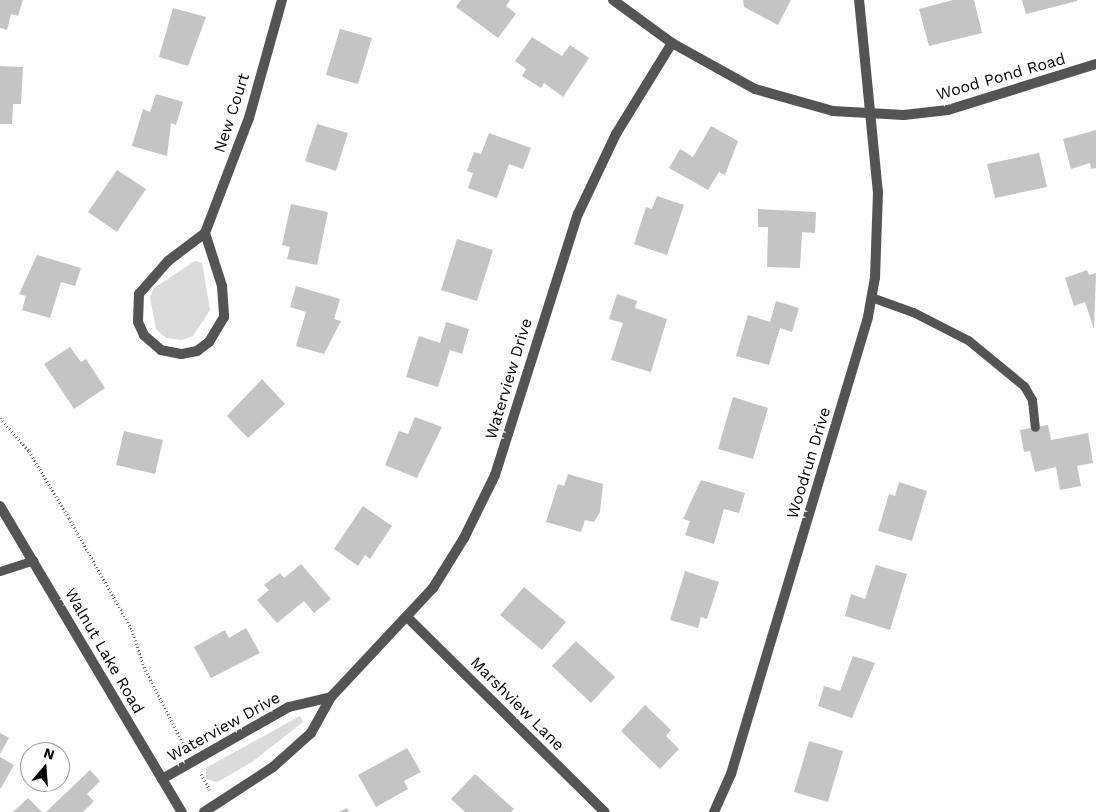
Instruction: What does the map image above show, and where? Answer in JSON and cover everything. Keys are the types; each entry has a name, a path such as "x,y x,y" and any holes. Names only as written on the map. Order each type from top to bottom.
{"street":[{"name":"New Court","path":"205,234 248,118 282,0"},
{"name":"Wood Pond Road","path":"613,0 672,43 755,89 833,111 904,115 948,110 1096,64"},
{"name":"Woodrun Drive","path":"714,812 731,774 872,297 878,220 877,160 869,113 860,0"},
{"name":"Waterview Drive","path":"204,812 273,767 311,733 331,697 408,618 464,538 495,475 578,214 616,134 672,43"},
{"path":"205,234 222,286 224,317 219,330 196,351 181,354 161,350 144,336 138,322 139,294 168,261 205,234"},
{"name":"Walnut Lake Road","path":"0,506 182,812"},
{"name":"Marshview Lane","path":"408,618 605,812"},
{"name":"Waterview Drive","path":"162,779 289,707 331,697"}],"lane":[{"path":"872,297 913,312 968,340 1024,386 1032,400 1035,427"},
{"path":"0,571 33,560"}],"path":[{"path":"0,418 29,451 69,518 132,630 144,667 218,803"}],"shaded area":[{"path":"195,261 202,263 210,310 193,336 182,340 166,338 156,329 150,298 154,288"},
{"path":"300,716 303,722 252,762 217,782 206,779 206,768"}],"building":[{"path":"0,0 23,0 18,16 11,14 7,30 0,28"},
{"path":"461,0 510,0 506,6 516,14 498,38 456,7"},
{"path":"743,0 791,0 778,25 744,7"},
{"path":"953,0 974,0 982,33 929,46 919,9"},
{"path":"1022,0 1077,0 1077,1 1026,14"},
{"path":"173,8 206,17 188,66 159,57"},
{"path":"340,29 372,38 358,84 326,75"},
{"path":"532,37 562,56 570,45 589,58 563,97 544,83 541,88 522,76 526,69 515,61"},
{"path":"0,66 23,67 21,104 13,104 12,124 0,124"},
{"path":"156,94 183,102 176,125 171,123 167,156 132,146 143,109 150,112"},
{"path":"317,124 348,133 336,171 305,161"},
{"path":"711,126 738,141 725,175 719,172 708,190 669,168 680,149 693,157"},
{"path":"1096,130 1096,168 1091,169 1090,163 1071,169 1063,139"},
{"path":"489,133 531,148 523,169 509,164 497,198 468,188 473,173 467,171 474,152 481,154"},
{"path":"1039,153 1047,187 995,198 987,164"},
{"path":"117,170 146,189 117,232 88,212"},
{"path":"657,196 684,205 667,255 634,244 646,207 652,209"},
{"path":"291,204 328,212 317,265 287,259 290,247 282,245"},
{"path":"758,209 816,212 815,233 802,232 800,268 767,267 768,227 758,227"},
{"path":"457,239 493,250 477,301 441,290"},
{"path":"37,255 81,268 75,286 61,282 50,318 22,310 26,296 19,294"},
{"path":"1087,270 1089,275 1096,273 1094,329 1085,302 1074,306 1065,278"},
{"path":"296,286 340,299 334,319 341,321 324,354 296,346 306,312 290,307"},
{"path":"617,294 637,301 635,308 667,319 651,372 611,360 623,323 609,319"},
{"path":"776,301 799,308 792,332 780,328 769,365 736,356 748,315 770,322"},
{"path":"446,322 469,329 462,354 450,350 438,387 406,377 419,336 440,343"},
{"path":"70,347 81,362 86,359 105,388 74,409 44,364"},
{"path":"262,379 285,404 248,438 227,416"},
{"path":"733,397 768,408 753,459 718,449"},
{"path":"415,417 442,427 417,478 385,465 399,431 408,434"},
{"path":"1048,425 1051,440 1088,433 1093,463 1077,466 1081,486 1060,490 1056,467 1035,472 1030,451 1024,452 1020,430"},
{"path":"124,431 163,440 155,474 116,465"},
{"path":"568,474 603,484 600,512 594,522 585,520 581,532 546,522 558,484 564,486"},
{"path":"701,480 745,493 739,513 724,509 714,544 685,535 690,521 683,519"},
{"path":"899,482 927,491 912,541 878,531 889,494 895,496"},
{"path":"363,506 392,526 370,559 365,555 358,566 334,549"},
{"path":"301,564 331,599 314,613 304,601 277,623 257,600 269,590 264,585 280,573 284,578"},
{"path":"876,565 907,574 890,630 845,616 851,594 865,599"},
{"path":"685,571 719,582 707,619 701,617 698,628 670,620"},
{"path":"524,587 566,622 542,650 500,615"},
{"path":"246,628 260,653 211,678 194,647 225,630 229,638"},
{"path":"576,641 615,677 591,703 552,666"},
{"path":"853,656 875,663 852,718 818,706 824,686 840,691"},
{"path":"645,705 671,730 666,736 679,749 660,769 621,731"},
{"path":"0,733 9,738 0,754"},
{"path":"809,741 843,751 828,802 794,792"},
{"path":"407,748 421,772 404,781 408,789 376,807 358,775"},
{"path":"0,757 14,765 1,788 0,788"},
{"path":"90,770 100,781 87,794 94,801 83,812 46,812 67,792 70,792 70,789"},
{"path":"475,774 514,809 511,812 465,812 451,799"},
{"path":"28,798 42,812 13,812"},
{"path":"347,808 349,812 338,812"}]}
